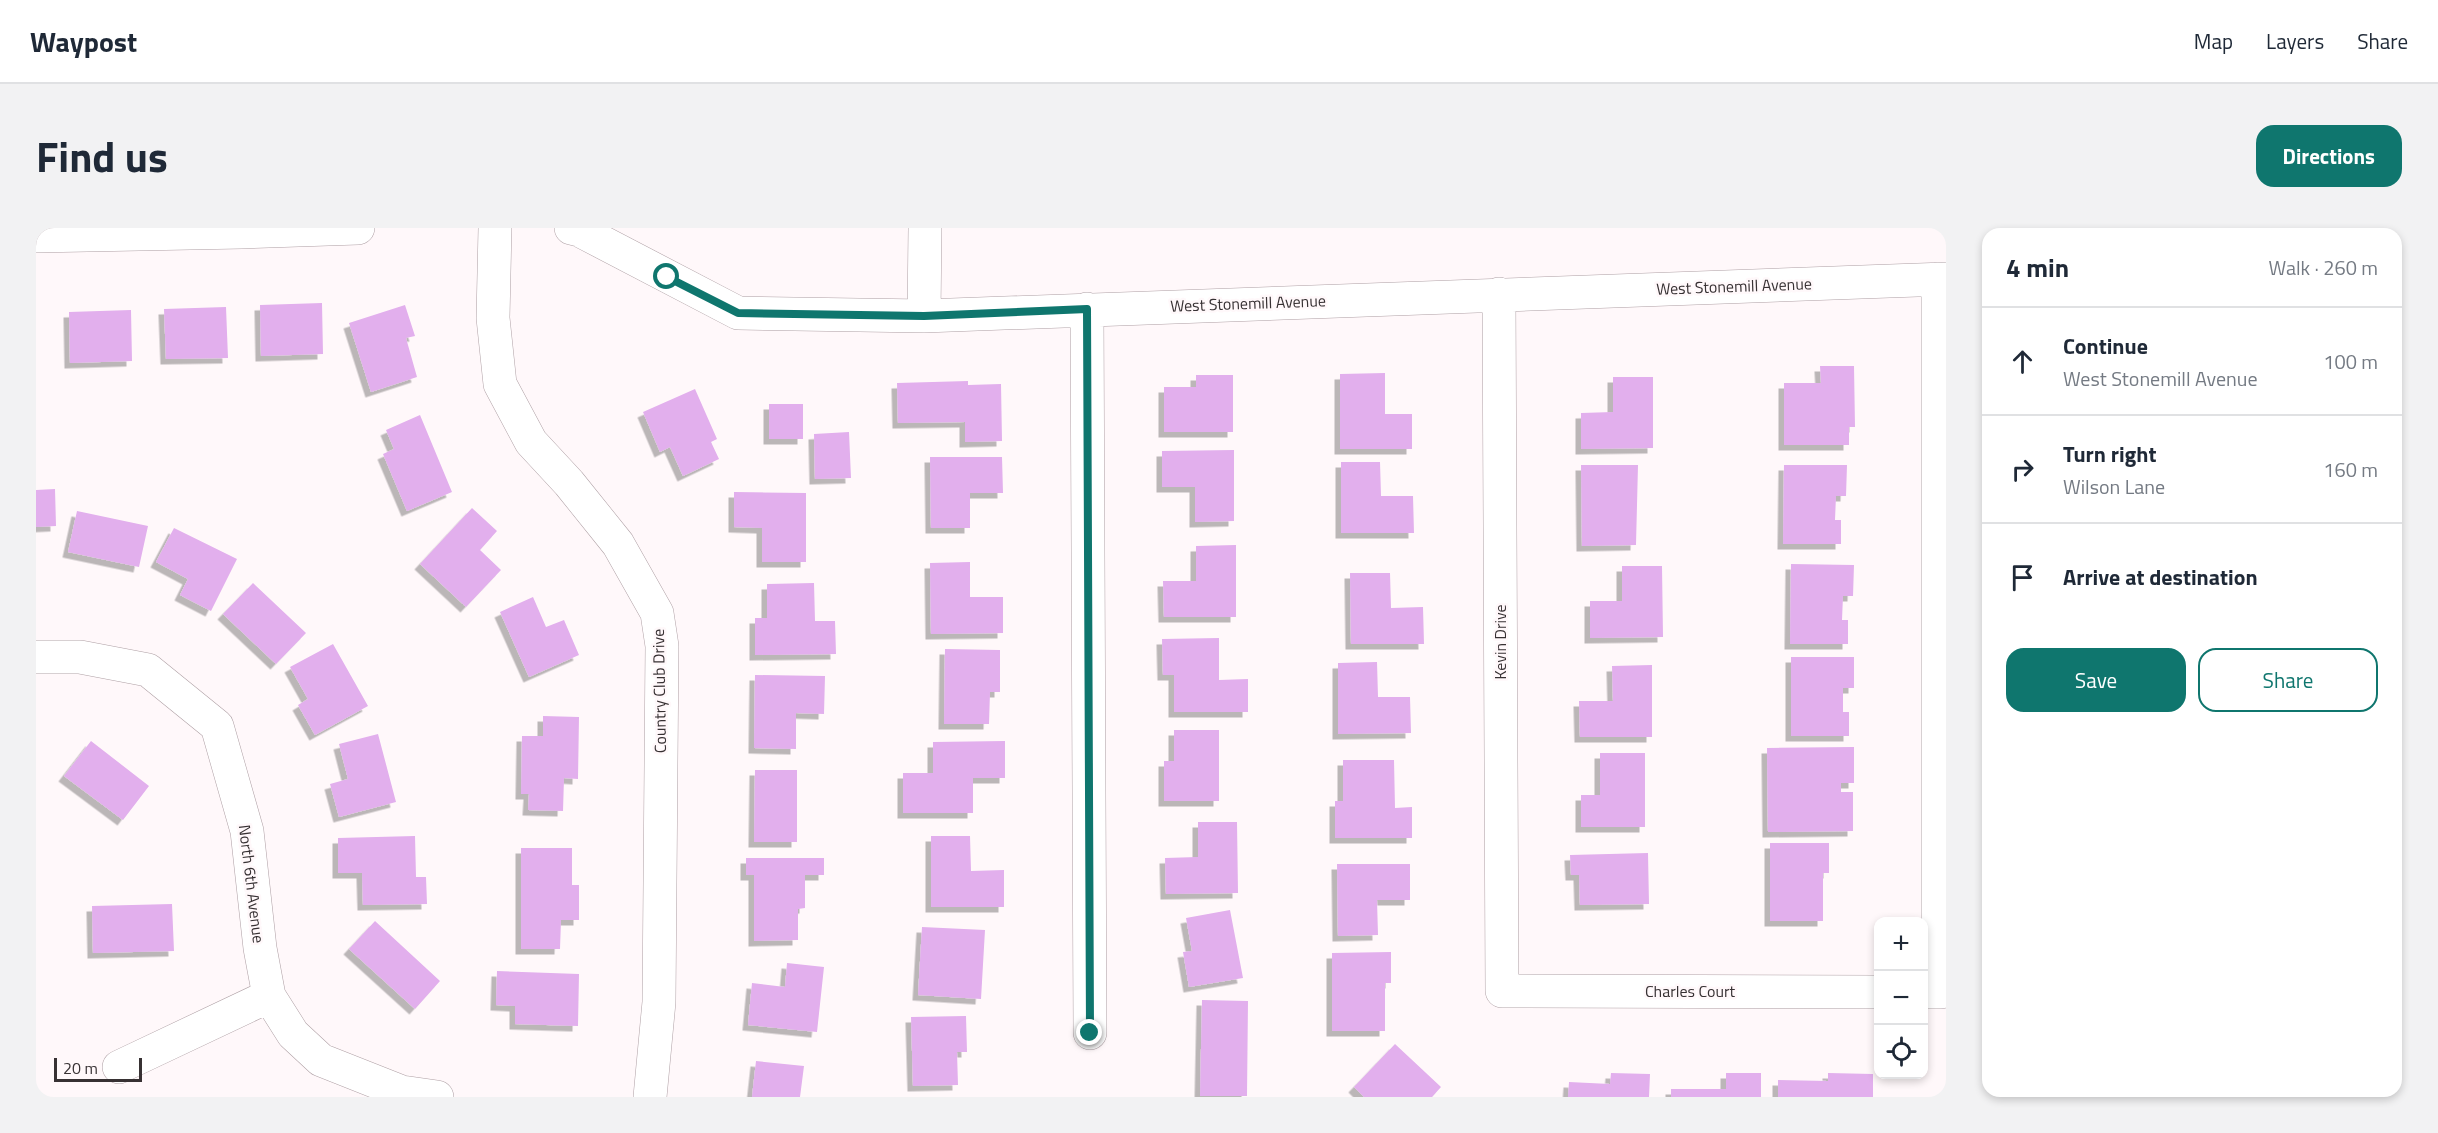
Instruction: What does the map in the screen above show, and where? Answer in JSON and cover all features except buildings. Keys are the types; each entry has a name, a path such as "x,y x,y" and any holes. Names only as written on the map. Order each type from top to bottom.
{"street":[{"path":"36,236 358,228"},
{"name":"Country Club Drive","path":"495,228 493,318 500,384 531,442 569,483 618,544 657,613 662,646 659,1002 650,1097"},
{"name":"West Stonemill Avenue","path":"571,228 579,230 738,313 924,316 1942,279"},
{"path":"924,316 925,228"},
{"path":"1932,992 1938,917 1942,279"},
{"name":"Kevin Drive","path":"1499,294 1502,991"},
{"path":"1087,309 1090,1033"},
{"name":"North 6th Avenue","path":"36,657 80,657 148,670 217,726 247,831 260,948 269,996 293,1034 321,1060 402,1092 437,1097"},
{"name":"Charles Court","path":"1502,991 1874,992"},
{"path":"118,1067 269,996"}],"route":[{"path":"667,277 738,313 924,316 1087,309 1090,1033"}]}
